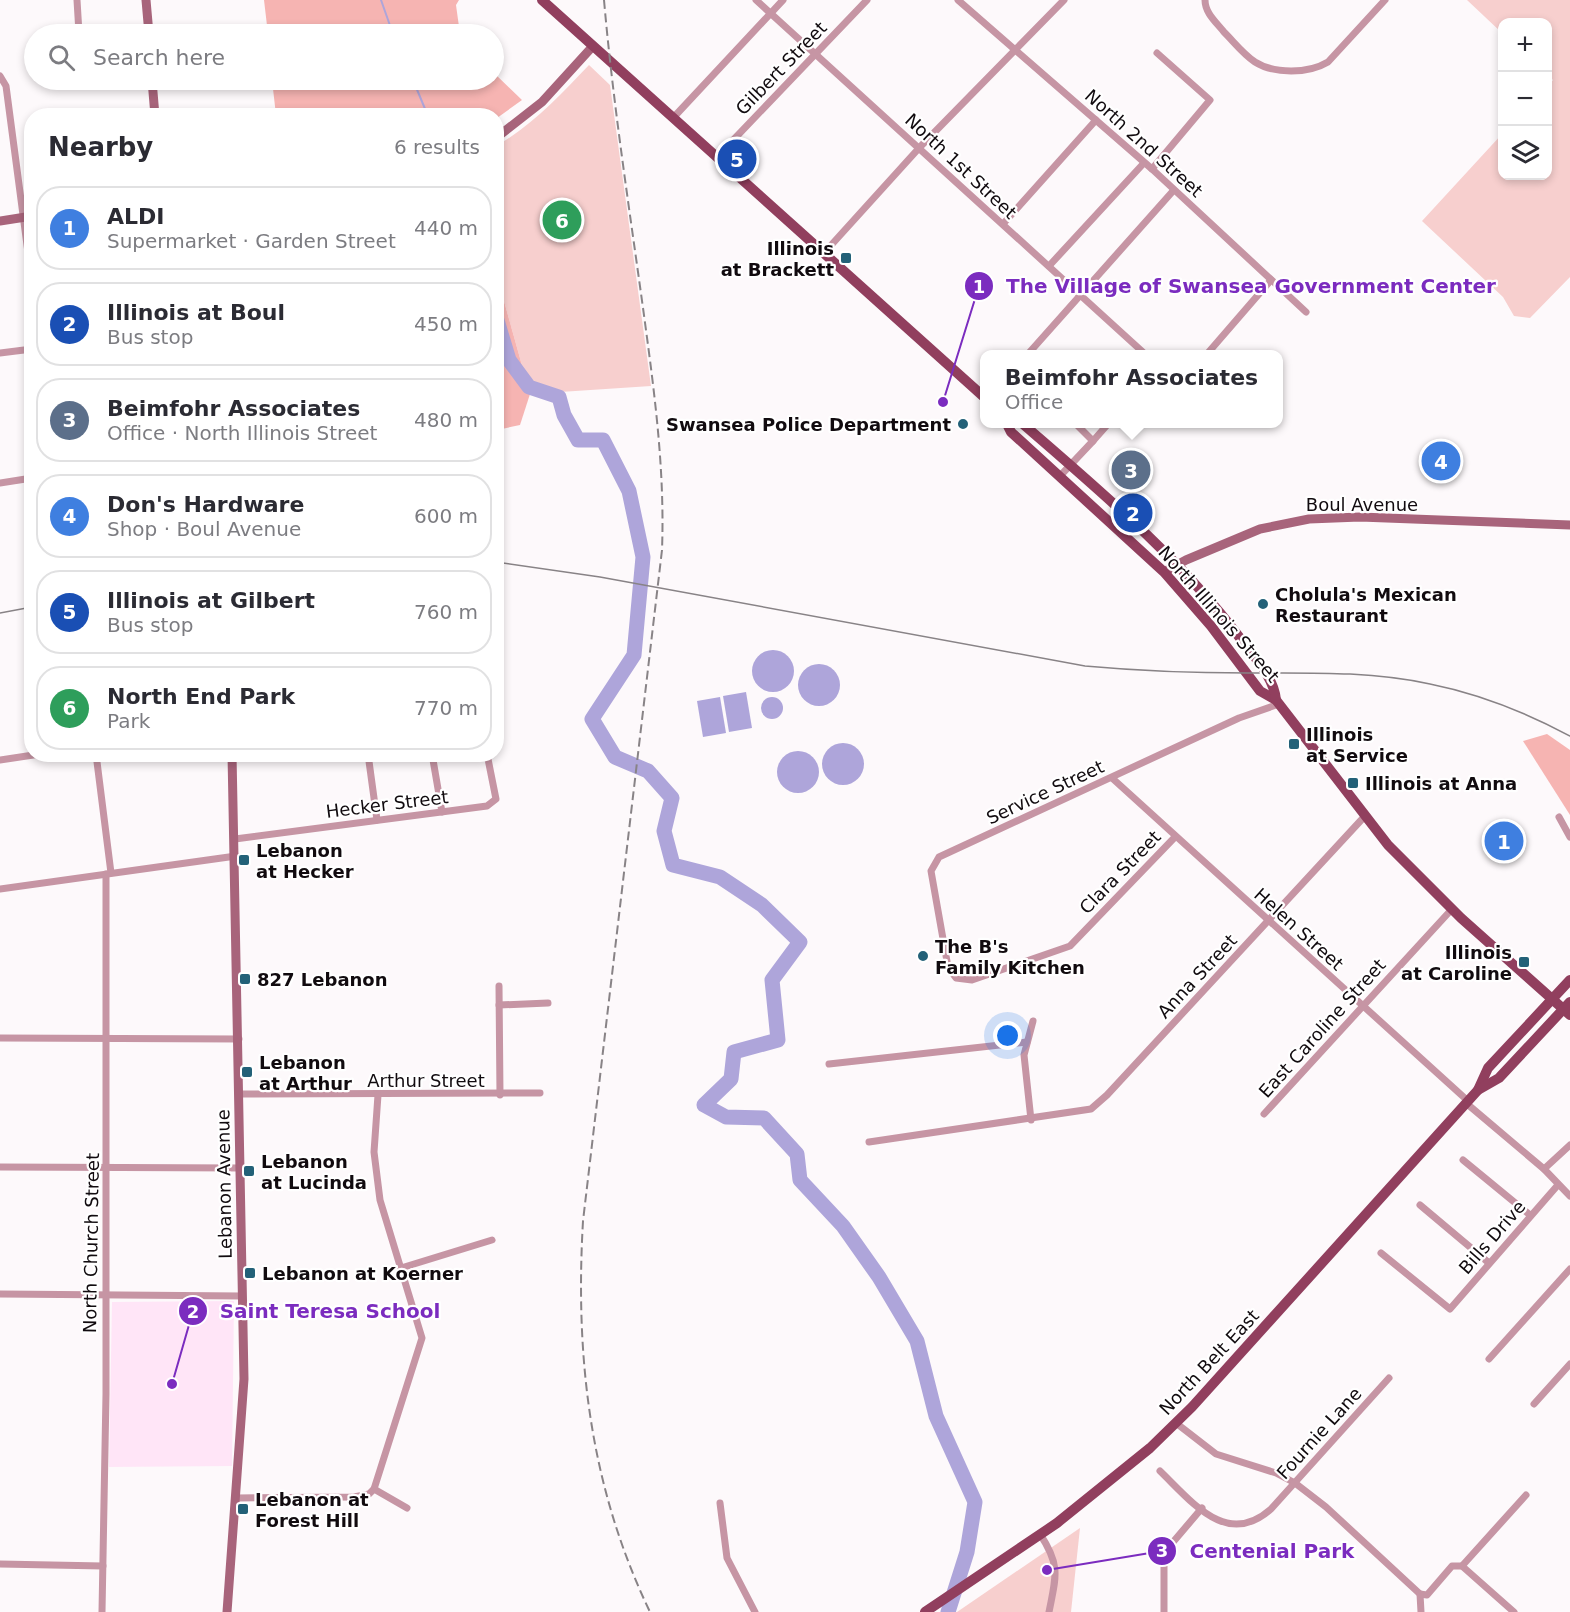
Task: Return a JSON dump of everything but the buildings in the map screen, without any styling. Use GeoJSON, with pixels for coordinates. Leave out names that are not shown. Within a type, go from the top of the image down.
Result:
{"type":"FeatureCollection","features":[{"type":"Feature","properties":{"kind":"main road"},"geometry":{"type":"LineString","coordinates":[[146,0],[148,24]]}},
{"type":"Feature","properties":{"kind":"main road"},"geometry":{"type":"LineString","coordinates":[[543,0],[980,393]]}},
{"type":"Feature","properties":{"kind":"main road"},"geometry":{"type":"LineString","coordinates":[[504,132],[542,102],[593,46]]}},
{"type":"Feature","properties":{"kind":"main road"},"geometry":{"type":"LineString","coordinates":[[153,90],[154,108]]}},
{"type":"Feature","properties":{"kind":"main road"},"geometry":{"type":"LineString","coordinates":[[0,221],[24,217]]}},
{"type":"Feature","properties":{"kind":"main road","name":"North Illinois Street"},"geometry":{"type":"LineString","coordinates":[[1009,428],[1164,572],[1211,626],[1260,691],[1278,702]]}},
{"type":"Feature","properties":{"kind":"main road","name":"North Illinois Street"},"geometry":{"type":"LineString","coordinates":[[1029,428],[1179,564],[1248,649],[1272,682],[1278,702],[1364,817],[1452,909],[1552,999],[1568,1009]]}},
{"type":"Feature","properties":{"kind":"main road","name":"Boul Avenue"},"geometry":{"type":"LineString","coordinates":[[1164,572],[1260,529],[1309,519],[1348,517],[1570,525]]}},
{"type":"Feature","properties":{"kind":"main road","name":"Lebanon Avenue"},"geometry":{"type":"LineString","coordinates":[[227,1612],[244,1379],[236,856],[232,762]]}},
{"type":"Feature","properties":{"kind":"main road","name":"North Belt East"},"geometry":{"type":"LineString","coordinates":[[1478,1090],[1488,1068],[1570,980]]}},
{"type":"Feature","properties":{"kind":"main road","name":"North Belt East"},"geometry":{"type":"LineString","coordinates":[[925,1612],[1093,1496],[1176,1423],[1478,1090],[1499,1078],[1568,1009]]}},
{"type":"Feature","properties":{"kind":"street"},"geometry":{"type":"LineString","coordinates":[[77,0],[78,24]]}},
{"type":"Feature","properties":{"kind":"street","name":"North 1st Street"},"geometry":{"type":"LineString","coordinates":[[756,0],[1141,350]]}},
{"type":"Feature","properties":{"kind":"street"},"geometry":{"type":"LineString","coordinates":[[673,118],[783,0]]}},
{"type":"Feature","properties":{"kind":"street","name":"Gilbert Street"},"geometry":{"type":"LineString","coordinates":[[717,158],[867,0]]}},
{"type":"Feature","properties":{"kind":"street","name":"North 2nd Street"},"geometry":{"type":"LineString","coordinates":[[957,0],[1017,50],[1143,164],[1152,169],[1173,191],[1306,312]]}},
{"type":"Feature","properties":{"kind":"street"},"geometry":{"type":"LineString","coordinates":[[824,253],[920,147],[1064,0]]}},
{"type":"Feature","properties":{"kind":"street"},"geometry":{"type":"LineString","coordinates":[[1205,0],[1211,18],[1248,57],[1257,63],[1298,70],[1319,67],[1328,62],[1384,0]]}},
{"type":"Feature","properties":{"kind":"street"},"geometry":{"type":"LineString","coordinates":[[1152,169],[1210,100],[1157,53]]}},
{"type":"Feature","properties":{"kind":"street"},"geometry":{"type":"LineString","coordinates":[[0,76],[6,86],[24,198]]}},
{"type":"Feature","properties":{"kind":"street"},"geometry":{"type":"LineString","coordinates":[[1003,224],[1096,120]]}},
{"type":"Feature","properties":{"kind":"street"},"geometry":{"type":"LineString","coordinates":[[1049,266],[1143,164]]}},
{"type":"Feature","properties":{"kind":"street"},"geometry":{"type":"LineString","coordinates":[[1032,350],[1173,191]]}},
{"type":"Feature","properties":{"kind":"street"},"geometry":{"type":"LineString","coordinates":[[1210,350],[1271,280]]}},
{"type":"Feature","properties":{"kind":"street"},"geometry":{"type":"LineString","coordinates":[[0,353],[24,350]]}},
{"type":"Feature","properties":{"kind":"street"},"geometry":{"type":"LineString","coordinates":[[1081,428],[1093,441]]}},
{"type":"Feature","properties":{"kind":"street"},"geometry":{"type":"LineString","coordinates":[[1060,476],[1104,428]]}},
{"type":"Feature","properties":{"kind":"street"},"geometry":{"type":"LineString","coordinates":[[0,483],[24,479]]}},
{"type":"Feature","properties":{"kind":"street","name":"Service Street"},"geometry":{"type":"LineString","coordinates":[[956,978],[948,967],[931,870],[939,857],[1278,702]]}},
{"type":"Feature","properties":{"kind":"street"},"geometry":{"type":"LineString","coordinates":[[0,760],[24,756]]}},
{"type":"Feature","properties":{"kind":"street","name":"North Church Street"},"geometry":{"type":"LineString","coordinates":[[97,762],[108,874],[104,1296],[106,1394],[102,1612]]}},
{"type":"Feature","properties":{"kind":"street"},"geometry":{"type":"LineString","coordinates":[[369,762],[377,820]]}},
{"type":"Feature","properties":{"kind":"street"},"geometry":{"type":"LineString","coordinates":[[433,762],[442,812]]}},
{"type":"Feature","properties":{"kind":"street","name":"Hecker Street"},"geometry":{"type":"LineString","coordinates":[[235,839],[487,806],[496,799],[489,762]]}},
{"type":"Feature","properties":{"kind":"street","name":"Helen Street"},"geometry":{"type":"LineString","coordinates":[[1112,778],[1174,837],[1544,1169],[1557,1186],[1570,1196]]}},
{"type":"Feature","properties":{"kind":"street","name":"Anna Street"},"geometry":{"type":"LineString","coordinates":[[869,1142],[1031,1120],[1091,1109],[1107,1095],[1364,817]]}},
{"type":"Feature","properties":{"kind":"street"},"geometry":{"type":"LineString","coordinates":[[1559,817],[1570,837]]}},
{"type":"Feature","properties":{"kind":"street","name":"Clara Street"},"geometry":{"type":"LineString","coordinates":[[956,978],[972,980],[1070,946],[1174,837]]}},
{"type":"Feature","properties":{"kind":"street"},"geometry":{"type":"LineString","coordinates":[[0,889],[236,856]]}},
{"type":"Feature","properties":{"kind":"street","name":"East Caroline Street"},"geometry":{"type":"LineString","coordinates":[[1264,1114],[1452,909]]}},
{"type":"Feature","properties":{"kind":"street"},"geometry":{"type":"LineString","coordinates":[[499,986],[500,1095]]}},
{"type":"Feature","properties":{"kind":"street"},"geometry":{"type":"LineString","coordinates":[[499,1005],[548,1002]]}},
{"type":"Feature","properties":{"kind":"street"},"geometry":{"type":"LineString","coordinates":[[1031,1120],[1024,1055],[1032,1022]]}},
{"type":"Feature","properties":{"kind":"street"},"geometry":{"type":"LineString","coordinates":[[0,1038],[239,1039]]}},
{"type":"Feature","properties":{"kind":"street"},"geometry":{"type":"LineString","coordinates":[[829,1065],[1027,1042]]}},
{"type":"Feature","properties":{"kind":"street","name":"Arthur Street"},"geometry":{"type":"LineString","coordinates":[[240,1094],[500,1095],[540,1093]]}},
{"type":"Feature","properties":{"kind":"street"},"geometry":{"type":"LineString","coordinates":[[236,1498],[354,1497],[369,1494],[374,1489],[422,1338],[380,1200],[374,1152],[378,1095]]}},
{"type":"Feature","properties":{"kind":"street"},"geometry":{"type":"LineString","coordinates":[[1544,1169],[1570,1145]]}},
{"type":"Feature","properties":{"kind":"street"},"geometry":{"type":"LineString","coordinates":[[1463,1160],[1530,1215]]}},
{"type":"Feature","properties":{"kind":"street"},"geometry":{"type":"LineString","coordinates":[[0,1167],[241,1168]]}},
{"type":"Feature","properties":{"kind":"street","name":"Bills Drive"},"geometry":{"type":"LineString","coordinates":[[1381,1253],[1450,1309],[1557,1186]]}},
{"type":"Feature","properties":{"kind":"street"},"geometry":{"type":"LineString","coordinates":[[1420,1205],[1489,1263]]}},
{"type":"Feature","properties":{"kind":"street"},"geometry":{"type":"LineString","coordinates":[[401,1268],[492,1240]]}},
{"type":"Feature","properties":{"kind":"street"},"geometry":{"type":"LineString","coordinates":[[1490,1359],[1570,1269]]}},
{"type":"Feature","properties":{"kind":"street"},"geometry":{"type":"LineString","coordinates":[[0,1294],[242,1296]]}},
{"type":"Feature","properties":{"kind":"street"},"geometry":{"type":"LineString","coordinates":[[1534,1404],[1570,1364]]}},
{"type":"Feature","properties":{"kind":"street","name":"Fournie Lane"},"geometry":{"type":"LineString","coordinates":[[1161,1471],[1202,1508],[1224,1524],[1242,1526],[1261,1518],[1271,1509],[1389,1378]]}},
{"type":"Feature","properties":{"kind":"street"},"geometry":{"type":"LineString","coordinates":[[1176,1423],[1216,1454],[1276,1473],[1295,1483],[1420,1594],[1427,1595],[1452,1566],[1462,1566],[1514,1612]]}},
{"type":"Feature","properties":{"kind":"street"},"geometry":{"type":"LineString","coordinates":[[374,1489],[407,1508]]}},
{"type":"Feature","properties":{"kind":"street"},"geometry":{"type":"LineString","coordinates":[[1462,1566],[1526,1495]]}},
{"type":"Feature","properties":{"kind":"street"},"geometry":{"type":"LineString","coordinates":[[720,1503],[727,1558],[755,1612]]}},
{"type":"Feature","properties":{"kind":"street"},"geometry":{"type":"LineString","coordinates":[[1164,1612],[1164,1566],[1168,1548],[1202,1508]]}},
{"type":"Feature","properties":{"kind":"street"},"geometry":{"type":"LineString","coordinates":[[1040,1534],[1053,1554],[1055,1566],[1049,1612]]}},
{"type":"Feature","properties":{"kind":"street"},"geometry":{"type":"LineString","coordinates":[[0,1564],[103,1566]]}},
{"type":"Feature","properties":{"kind":"street"},"geometry":{"type":"LineString","coordinates":[[1420,1594],[1421,1612]]}},
{"type":"Feature","properties":{"kind":"shaded area"},"geometry":{"type":"Polygon","coordinates":[[[264,0],[459,0],[456,5],[459,24],[267,24],[264,0]]]}},
{"type":"Feature","properties":{"kind":"shaded area"},"geometry":{"type":"Polygon","coordinates":[[[1467,0],[1570,0],[1570,277],[1530,318],[1514,316],[1503,297],[1422,221],[1498,138],[1498,180],[1552,180],[1552,18],[1498,18],[1498,29],[1467,0]]]}},
{"type":"Feature","properties":{"kind":"shaded area"},"geometry":{"type":"Polygon","coordinates":[[[589,65],[610,85],[651,386],[530,394],[504,301],[504,141],[522,129],[589,65]]]}},
{"type":"Feature","properties":{"kind":"shaded area"},"geometry":{"type":"Polygon","coordinates":[[[504,83],[522,100],[504,113],[504,108],[275,108],[273,90],[504,90],[504,83]]]}},
{"type":"Feature","properties":{"kind":"shaded area"},"geometry":{"type":"Polygon","coordinates":[[[504,301],[530,394],[520,425],[504,428],[504,301]]]}},
{"type":"Feature","properties":{"kind":"shaded area"},"geometry":{"type":"Polygon","coordinates":[[[773,650],[781,651],[788,656],[793,663],[793,679],[788,686],[781,691],[773,692],[765,691],[758,686],[753,679],[752,671],[753,663],[758,656],[765,651],[773,650]]]}},
{"type":"Feature","properties":{"kind":"shaded area"},"geometry":{"type":"Polygon","coordinates":[[[819,664],[827,665],[834,670],[839,677],[839,693],[834,700],[827,705],[819,706],[811,705],[804,700],[799,693],[798,685],[799,677],[804,670],[811,665],[819,664]]]}},
{"type":"Feature","properties":{"kind":"shaded area"},"geometry":{"type":"Polygon","coordinates":[[[746,692],[752,728],[729,732],[723,696],[746,692]]]}},
{"type":"Feature","properties":{"kind":"shaded area"},"geometry":{"type":"Polygon","coordinates":[[[720,697],[726,733],[703,737],[697,701],[720,697]]]}},
{"type":"Feature","properties":{"kind":"shaded area"},"geometry":{"type":"Polygon","coordinates":[[[772,697],[780,700],[783,708],[780,716],[772,719],[764,716],[761,708],[764,700],[772,697]]]}},
{"type":"Feature","properties":{"kind":"shaded area"},"geometry":{"type":"Polygon","coordinates":[[[1547,734],[1570,750],[1570,815],[1523,741],[1547,734]]]}},
{"type":"Feature","properties":{"kind":"shaded area"},"geometry":{"type":"Polygon","coordinates":[[[843,743],[851,744],[858,749],[863,756],[863,772],[858,779],[851,784],[843,785],[835,784],[828,779],[823,772],[822,764],[823,756],[828,749],[835,744],[843,743]]]}},
{"type":"Feature","properties":{"kind":"shaded area"},"geometry":{"type":"Polygon","coordinates":[[[798,751],[806,752],[813,757],[818,764],[818,780],[813,787],[806,792],[798,793],[790,792],[783,787],[778,780],[777,772],[778,764],[783,757],[790,752],[798,751]]]}},
{"type":"Feature","properties":{"kind":"shaded area"},"geometry":{"type":"Polygon","coordinates":[[[234,1301],[232,1466],[109,1467],[112,1302],[234,1301]]]}},
{"type":"Feature","properties":{"kind":"shaded area"},"geometry":{"type":"Polygon","coordinates":[[[1080,1528],[1071,1612],[957,1612],[1080,1528]]]}},
{"type":"Feature","properties":{"kind":"waterway"},"geometry":{"type":"LineString","coordinates":[[381,0],[389,24]]}},
{"type":"Feature","properties":{"kind":"waterway"},"geometry":{"type":"LineString","coordinates":[[417,90],[425,108]]}},
{"type":"Feature","properties":{"kind":"waterway"},"geometry":{"type":"LineString","coordinates":[[504,343],[509,360],[529,387],[559,397],[564,415],[578,440],[603,440],[629,491],[643,557],[634,655],[592,719],[615,757],[648,771],[672,798],[664,831],[673,865],[720,877],[762,905],[800,942],[772,980],[778,1040],[734,1052],[731,1079],[704,1105],[726,1117],[764,1118],[797,1154],[800,1180],[843,1226],[879,1277],[917,1341],[936,1416],[975,1502],[967,1552],[948,1612]]}},
{"type":"Feature","properties":{"kind":"tram line"},"geometry":{"type":"LineString","coordinates":[[504,563],[600,577],[1085,666],[1187,672],[1339,674],[1407,680],[1449,688],[1484,699],[1536,719],[1570,736]]}},
{"type":"Feature","properties":{"kind":"tram line"},"geometry":{"type":"LineString","coordinates":[[0,613],[24,608]]}},
{"type":"Feature","properties":{"kind":"railway"},"geometry":{"type":"LineString","coordinates":[[604,0],[617,116],[655,399],[662,489],[662,550],[583,1221],[582,1322],[585,1372],[600,1469],[613,1517],[650,1612]]}},
{"type":"Feature","properties":{"kind":"place","name":"Illinois at Gilbert"},"geometry":{"type":"Point","coordinates":[737,159]}},
{"type":"Feature","properties":{"kind":"place","name":"North End Park"},"geometry":{"type":"Point","coordinates":[562,220]}},
{"type":"Feature","properties":{"kind":"place","name":"Illinois at Brackett"},"geometry":{"type":"Point","coordinates":[846,258]}},
{"type":"Feature","properties":{"kind":"place","name":"The Village of Swansea Government Center"},"geometry":{"type":"Point","coordinates":[943,402]}},
{"type":"Feature","properties":{"kind":"place","name":"Swansea Police Department"},"geometry":{"type":"Point","coordinates":[963,424]}},
{"type":"Feature","properties":{"kind":"place","name":"Don's Hardware"},"geometry":{"type":"Point","coordinates":[1441,461]}},
{"type":"Feature","properties":{"kind":"place","name":"Beimfohr Associates"},"geometry":{"type":"Point","coordinates":[1131,470]}},
{"type":"Feature","properties":{"kind":"place","name":"Illinois at Boul"},"geometry":{"type":"Point","coordinates":[1133,513]}},
{"type":"Feature","properties":{"kind":"place","name":"Cholula's Mexican Restaurant"},"geometry":{"type":"Point","coordinates":[1263,604]}},
{"type":"Feature","properties":{"kind":"place","name":"Illinois at Service"},"geometry":{"type":"Point","coordinates":[1294,744]}},
{"type":"Feature","properties":{"kind":"place","name":"Illinois at Anna"},"geometry":{"type":"Point","coordinates":[1353,783]}},
{"type":"Feature","properties":{"kind":"place","name":"ALDI"},"geometry":{"type":"Point","coordinates":[1504,841]}},
{"type":"Feature","properties":{"kind":"place","name":"Lebanon at Hecker"},"geometry":{"type":"Point","coordinates":[244,860]}},
{"type":"Feature","properties":{"kind":"place","name":"The B's Family Kitchen"},"geometry":{"type":"Point","coordinates":[923,956]}},
{"type":"Feature","properties":{"kind":"place","name":"Illinois at Caroline"},"geometry":{"type":"Point","coordinates":[1524,962]}},
{"type":"Feature","properties":{"kind":"place","name":"827 Lebanon"},"geometry":{"type":"Point","coordinates":[245,979]}},
{"type":"Feature","properties":{"kind":"place","name":"Lebanon at Arthur"},"geometry":{"type":"Point","coordinates":[247,1072]}},
{"type":"Feature","properties":{"kind":"place","name":"Lebanon at Lucinda"},"geometry":{"type":"Point","coordinates":[249,1171]}},
{"type":"Feature","properties":{"kind":"place","name":"Lebanon at Koerner"},"geometry":{"type":"Point","coordinates":[250,1273]}},
{"type":"Feature","properties":{"kind":"place","name":"Saint Teresa School"},"geometry":{"type":"Point","coordinates":[172,1384]}},
{"type":"Feature","properties":{"kind":"place","name":"Lebanon at Forest Hill"},"geometry":{"type":"Point","coordinates":[243,1509]}},
{"type":"Feature","properties":{"kind":"place","name":"Centenial Park"},"geometry":{"type":"Point","coordinates":[1047,1570]}}]}
